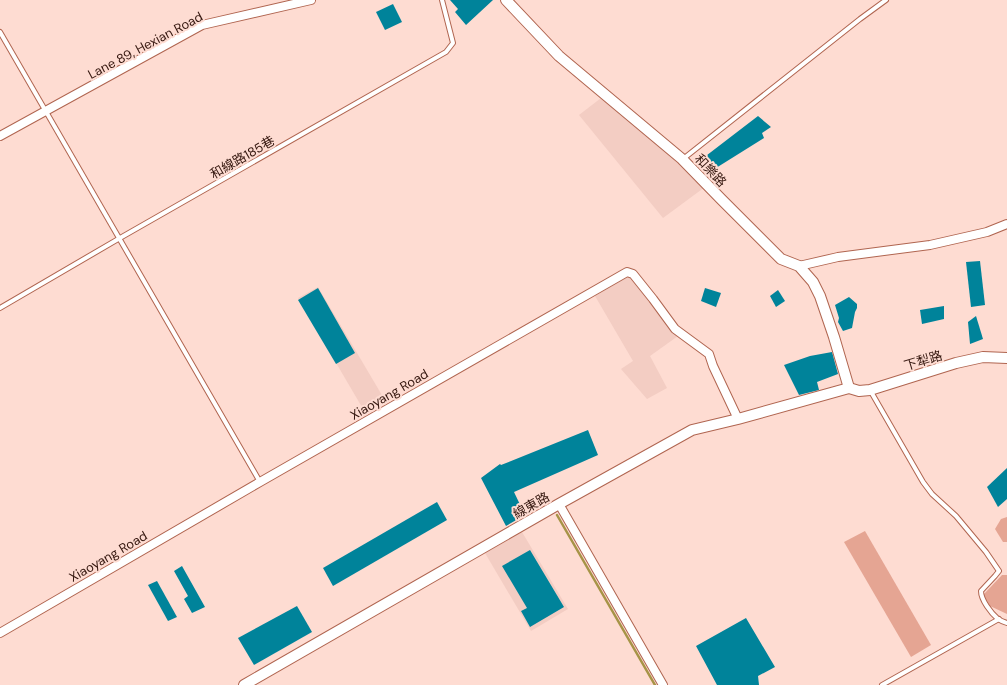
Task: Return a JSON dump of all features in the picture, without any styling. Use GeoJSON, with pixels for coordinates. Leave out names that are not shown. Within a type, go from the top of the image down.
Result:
{"type":"FeatureCollection","features":[{"type":"Feature","properties":{"kind":"street","name":"Lane 89, Hexian Road"},"geometry":{"type":"LineString","coordinates":[[0,136],[202,25],[311,0]]}},
{"type":"Feature","properties":{"kind":"street","name":"和樂路"},"geometry":{"type":"LineString","coordinates":[[506,0],[559,56],[682,159],[781,259],[799,266],[813,282],[820,296],[849,388]]}},
{"type":"Feature","properties":{"kind":"street"},"geometry":{"type":"LineString","coordinates":[[799,266],[838,257],[930,245],[987,232],[1007,224]]}},
{"type":"Feature","properties":{"kind":"street","name":"Xiaoyang Road"},"geometry":{"type":"LineString","coordinates":[[0,633],[627,272],[633,274],[675,329],[709,354],[713,366],[738,419]]}},
{"type":"Feature","properties":{"kind":"street","name":"下犁路"},"geometry":{"type":"LineString","coordinates":[[849,388],[859,391],[870,390],[956,363],[983,357],[1007,358]]}},
{"type":"Feature","properties":{"kind":"street","name":"線東路"},"geometry":{"type":"LineString","coordinates":[[244,685],[559,504],[692,430],[738,419],[849,388]]}},
{"type":"Feature","properties":{"kind":"street"},"geometry":{"type":"LineString","coordinates":[[559,504],[664,685]]}},
{"type":"Feature","properties":{"kind":"lane","name":"和線路185巷"},"geometry":{"type":"LineString","coordinates":[[0,308],[446,52],[453,43],[442,0]]}},
{"type":"Feature","properties":{"kind":"lane"},"geometry":{"type":"LineString","coordinates":[[682,159],[886,0]]}},
{"type":"Feature","properties":{"kind":"lane"},"geometry":{"type":"LineString","coordinates":[[0,32],[260,482]]}},
{"type":"Feature","properties":{"kind":"lane"},"geometry":{"type":"LineString","coordinates":[[870,390],[923,482],[932,494],[956,516],[996,566],[998,571],[981,591],[981,596],[984,603],[999,619],[1007,623]]}},
{"type":"Feature","properties":{"kind":"lane"},"geometry":{"type":"LineString","coordinates":[[882,685],[999,619]]}},
{"type":"Feature","properties":{"kind":"shaded area"},"geometry":{"type":"Polygon","coordinates":[[[605,95],[709,184],[663,218],[579,115],[605,95]]]}},
{"type":"Feature","properties":{"kind":"shaded area"},"geometry":{"type":"Polygon","coordinates":[[[633,274],[678,336],[650,356],[667,388],[647,399],[621,369],[633,361],[595,296],[633,274]]]}},
{"type":"Feature","properties":{"kind":"shaded area"},"geometry":{"type":"Polygon","coordinates":[[[318,287],[386,402],[366,414],[298,298],[318,287]]]}},
{"type":"Feature","properties":{"kind":"shaded area"},"geometry":{"type":"Polygon","coordinates":[[[1007,517],[1007,542],[1003,542],[995,529],[1001,519],[1007,517]]]}},
{"type":"Feature","properties":{"kind":"shaded area"},"geometry":{"type":"Polygon","coordinates":[[[865,531],[931,645],[911,657],[844,542],[865,531]]]}},
{"type":"Feature","properties":{"kind":"shaded area"},"geometry":{"type":"Polygon","coordinates":[[[522,532],[568,609],[531,631],[485,553],[522,532]]]}},
{"type":"Feature","properties":{"kind":"shaded area"},"geometry":{"type":"Polygon","coordinates":[[[1002,575],[1007,575],[1007,614],[990,606],[983,595],[1002,575]]]}},
{"type":"Feature","properties":{"kind":"building"},"geometry":{"type":"Polygon","coordinates":[[[450,0],[493,0],[466,25],[455,12],[458,9],[450,0]]]}},
{"type":"Feature","properties":{"kind":"building"},"geometry":{"type":"Polygon","coordinates":[[[393,4],[402,22],[385,30],[376,12],[393,4]]]}},
{"type":"Feature","properties":{"kind":"building"},"geometry":{"type":"Polygon","coordinates":[[[758,116],[771,127],[762,133],[764,138],[708,173],[698,162],[758,116]]]}},
{"type":"Feature","properties":{"kind":"building"},"geometry":{"type":"Polygon","coordinates":[[[980,261],[985,305],[971,307],[966,262],[980,261]]]}},
{"type":"Feature","properties":{"kind":"building"},"geometry":{"type":"Polygon","coordinates":[[[318,288],[355,353],[336,364],[298,300],[318,288]]]}},
{"type":"Feature","properties":{"kind":"building"},"geometry":{"type":"Polygon","coordinates":[[[705,288],[721,293],[716,307],[701,301],[705,288]]]}},
{"type":"Feature","properties":{"kind":"building"},"geometry":{"type":"Polygon","coordinates":[[[778,290],[785,301],[776,307],[770,296],[778,290]]]}},
{"type":"Feature","properties":{"kind":"building"},"geometry":{"type":"Polygon","coordinates":[[[849,297],[857,304],[857,308],[852,328],[843,331],[838,322],[839,318],[835,305],[849,297]]]}},
{"type":"Feature","properties":{"kind":"building"},"geometry":{"type":"Polygon","coordinates":[[[944,306],[944,319],[922,324],[920,310],[944,306]]]}},
{"type":"Feature","properties":{"kind":"building"},"geometry":{"type":"Polygon","coordinates":[[[976,316],[983,339],[970,344],[968,322],[976,316]]]}},
{"type":"Feature","properties":{"kind":"building"},"geometry":{"type":"Polygon","coordinates":[[[832,352],[838,374],[817,382],[819,390],[799,395],[784,365],[810,356],[832,352]]]}},
{"type":"Feature","properties":{"kind":"building"},"geometry":{"type":"Polygon","coordinates":[[[588,430],[598,455],[514,492],[525,515],[506,526],[481,478],[500,464],[501,465],[588,430]]]}},
{"type":"Feature","properties":{"kind":"building"},"geometry":{"type":"Polygon","coordinates":[[[1007,468],[1007,499],[998,507],[987,487],[1007,468]]]}},
{"type":"Feature","properties":{"kind":"building"},"geometry":{"type":"Polygon","coordinates":[[[437,502],[447,520],[333,586],[323,568],[437,502]]]}},
{"type":"Feature","properties":{"kind":"building"},"geometry":{"type":"Polygon","coordinates":[[[530,550],[564,607],[530,627],[521,611],[527,608],[502,566],[530,550]]]}},
{"type":"Feature","properties":{"kind":"building"},"geometry":{"type":"Polygon","coordinates":[[[182,566],[205,607],[192,613],[184,599],[188,596],[174,571],[182,566]]]}},
{"type":"Feature","properties":{"kind":"building"},"geometry":{"type":"Polygon","coordinates":[[[157,581],[177,617],[168,621],[148,585],[157,581]]]}},
{"type":"Feature","properties":{"kind":"building"},"geometry":{"type":"Polygon","coordinates":[[[297,606],[312,632],[254,665],[238,638],[297,606]]]}},
{"type":"Feature","properties":{"kind":"building"},"geometry":{"type":"Polygon","coordinates":[[[746,618],[775,667],[758,676],[759,685],[717,685],[696,646],[746,618]]]}},
{"type":"Feature","properties":{"kind":"waterway"},"geometry":{"type":"LineString","coordinates":[[557,515],[655,685]]}}]}
